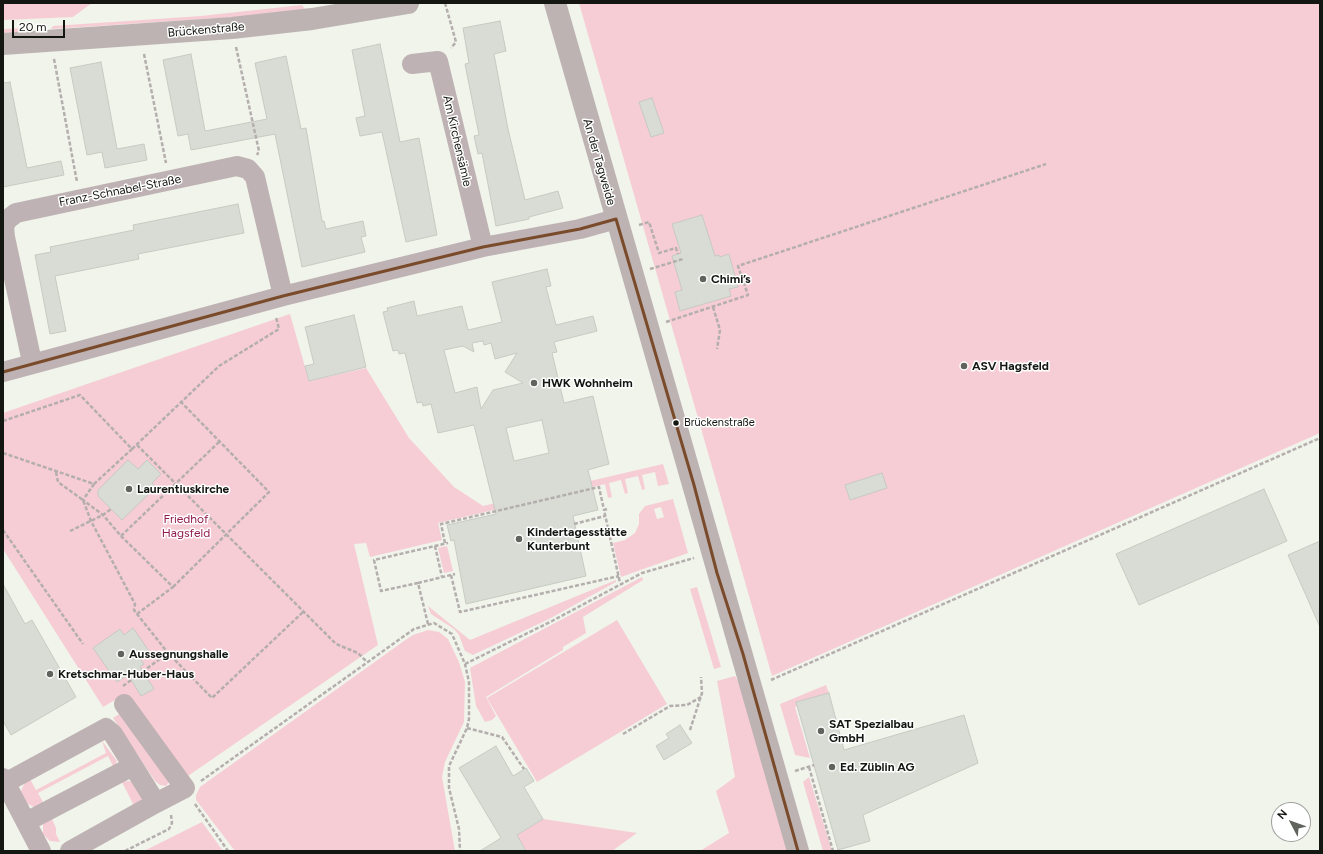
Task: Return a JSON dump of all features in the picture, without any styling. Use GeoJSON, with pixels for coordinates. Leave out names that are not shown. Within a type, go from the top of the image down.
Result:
{"type":"FeatureCollection","features":[{"type":"Feature","properties":{"kind":"main road","name":"Brückenstraße"},"geometry":{"type":"LineString","coordinates":[[3,44],[140,36],[232,28],[326,17],[408,3]]}},
{"type":"Feature","properties":{"kind":"main road","name":"An der Tagweide"},"geometry":{"type":"LineString","coordinates":[[555,3],[694,485],[717,573],[743,654],[798,851]]}},
{"type":"Feature","properties":{"kind":"street"},"geometry":{"type":"LineString","coordinates":[[412,64],[438,61]]}},
{"type":"Feature","properties":{"kind":"street","name":"Am Kirchensämle"},"geometry":{"type":"LineString","coordinates":[[438,61],[482,248]]}},
{"type":"Feature","properties":{"kind":"street","name":"Franz-Schnabel-Straße"},"geometry":{"type":"LineString","coordinates":[[32,362],[4,227],[6,220],[16,213],[80,198],[170,181],[237,166],[248,169]]}},
{"type":"Feature","properties":{"kind":"street"},"geometry":{"type":"LineString","coordinates":[[248,169],[256,177],[283,296]]}},
{"type":"Feature","properties":{"kind":"street"},"geometry":{"type":"LineString","coordinates":[[3,372],[32,362],[283,296],[482,248],[580,229],[618,225]]}},
{"type":"Feature","properties":{"kind":"street"},"geometry":{"type":"LineString","coordinates":[[122,696],[169,796]]}},
{"type":"Feature","properties":{"kind":"street"},"geometry":{"type":"LineString","coordinates":[[41,851],[4,781],[106,728],[113,734],[133,766],[169,796]]}},
{"type":"Feature","properties":{"kind":"street"},"geometry":{"type":"LineString","coordinates":[[26,822],[133,766]]}},
{"type":"Feature","properties":{"kind":"street"},"geometry":{"type":"LineString","coordinates":[[70,851],[169,796]]}},
{"type":"Feature","properties":{"kind":"path"},"geometry":{"type":"LineString","coordinates":[[438,61],[456,42],[445,3]]}},
{"type":"Feature","properties":{"kind":"path"},"geometry":{"type":"LineString","coordinates":[[232,28],[259,151],[248,169]]}},
{"type":"Feature","properties":{"kind":"path"},"geometry":{"type":"LineString","coordinates":[[140,36],[170,181]]}},
{"type":"Feature","properties":{"kind":"path"},"geometry":{"type":"LineString","coordinates":[[51,42],[80,198]]}},
{"type":"Feature","properties":{"kind":"path"},"geometry":{"type":"LineString","coordinates":[[684,316],[748,295],[738,266],[1046,164]]}},
{"type":"Feature","properties":{"kind":"path"},"geometry":{"type":"LineString","coordinates":[[618,225],[650,222],[659,253],[676,248],[678,254]]}},
{"type":"Feature","properties":{"kind":"path"},"geometry":{"type":"LineString","coordinates":[[665,264],[683,259]]}},
{"type":"Feature","properties":{"kind":"path"},"geometry":{"type":"LineString","coordinates":[[713,307],[720,330],[717,349]]}},
{"type":"Feature","properties":{"kind":"path"},"geometry":{"type":"LineString","coordinates":[[83,500],[94,484],[220,366],[279,329],[276,319]]}},
{"type":"Feature","properties":{"kind":"path"},"geometry":{"type":"LineString","coordinates":[[3,421],[80,395],[132,450]]}},
{"type":"Feature","properties":{"kind":"path"},"geometry":{"type":"LineString","coordinates":[[137,614],[173,587],[269,492],[181,402]]}},
{"type":"Feature","properties":{"kind":"path"},"geometry":{"type":"LineString","coordinates":[[771,680],[1320,438]]}},
{"type":"Feature","properties":{"kind":"path"},"geometry":{"type":"LineString","coordinates":[[121,536],[220,442]]}},
{"type":"Feature","properties":{"kind":"path"},"geometry":{"type":"LineString","coordinates":[[137,445],[225,535],[336,644],[358,653],[367,662]]}},
{"type":"Feature","properties":{"kind":"path"},"geometry":{"type":"LineString","coordinates":[[3,454],[94,484]]}},
{"type":"Feature","properties":{"kind":"path"},"geometry":{"type":"LineString","coordinates":[[56,472],[58,482],[104,515],[121,536],[173,587]]}},
{"type":"Feature","properties":{"kind":"path"},"geometry":{"type":"LineString","coordinates":[[455,574],[381,592],[374,560],[447,543],[440,524],[599,488],[605,509],[605,516],[620,583]]}},
{"type":"Feature","properties":{"kind":"path"},"geometry":{"type":"LineString","coordinates":[[83,500],[90,521],[135,604],[134,610],[168,653],[212,698],[303,612]]}},
{"type":"Feature","properties":{"kind":"path"},"geometry":{"type":"LineString","coordinates":[[70,531],[104,515],[111,509]]}},
{"type":"Feature","properties":{"kind":"path"},"geometry":{"type":"LineString","coordinates":[[574,524],[605,516]]}},
{"type":"Feature","properties":{"kind":"path"},"geometry":{"type":"LineString","coordinates":[[3,530],[83,644]]}},
{"type":"Feature","properties":{"kind":"path"},"geometry":{"type":"LineString","coordinates":[[435,546],[442,577]]}},
{"type":"Feature","properties":{"kind":"path"},"geometry":{"type":"LineString","coordinates":[[465,664],[552,621],[620,583],[642,573],[689,559]]}},
{"type":"Feature","properties":{"kind":"path"},"geometry":{"type":"LineString","coordinates":[[451,575],[460,612],[619,576]]}},
{"type":"Feature","properties":{"kind":"path"},"geometry":{"type":"LineString","coordinates":[[418,583],[428,624]]}},
{"type":"Feature","properties":{"kind":"path"},"geometry":{"type":"LineString","coordinates":[[169,796],[196,784],[414,628],[434,623],[442,626],[452,634],[465,664],[469,682],[469,719],[467,728],[449,766],[449,788],[459,829],[460,851]]}},
{"type":"Feature","properties":{"kind":"path"},"geometry":{"type":"LineString","coordinates":[[122,696],[168,653]]}},
{"type":"Feature","properties":{"kind":"path"},"geometry":{"type":"LineString","coordinates":[[690,730],[702,693],[701,677]]}},
{"type":"Feature","properties":{"kind":"path"},"geometry":{"type":"LineString","coordinates":[[623,734],[670,706],[687,704],[700,697]]}},
{"type":"Feature","properties":{"kind":"path"},"geometry":{"type":"LineString","coordinates":[[467,728],[502,737],[524,769]]}},
{"type":"Feature","properties":{"kind":"path"},"geometry":{"type":"LineString","coordinates":[[801,769],[814,766]]}},
{"type":"Feature","properties":{"kind":"path"},"geometry":{"type":"LineString","coordinates":[[809,767],[833,851]]}},
{"type":"Feature","properties":{"kind":"path"},"geometry":{"type":"LineString","coordinates":[[125,851],[169,828],[172,823],[169,796]]}},
{"type":"Feature","properties":{"kind":"path"},"geometry":{"type":"LineString","coordinates":[[169,796],[228,851]]}},
{"type":"Feature","properties":{"kind":"green space"},"geometry":{"type":"Polygon","coordinates":[[[3,3],[92,3],[73,17],[3,20],[3,3]]]}},
{"type":"Feature","properties":{"kind":"green space","name":"ASV Hagsfeld"},"geometry":{"type":"Polygon","coordinates":[[[579,3],[1320,3],[1320,433],[772,676],[579,3]]]}},
{"type":"Feature","properties":{"kind":"green space"},"geometry":{"type":"Polygon","coordinates":[[[302,5],[305,9],[304,10],[266,15],[51,29],[53,26],[201,16],[302,5]]]}},
{"type":"Feature","properties":{"kind":"green space"},"geometry":{"type":"Polygon","coordinates":[[[29,28],[26,32],[3,33],[3,29],[29,28]]]}},
{"type":"Feature","properties":{"kind":"green space","name":"Friedhof Hagsfeld"},"geometry":{"type":"Polygon","coordinates":[[[290,314],[309,381],[366,368],[409,438],[454,487],[483,506],[663,464],[669,484],[658,486],[655,472],[642,475],[645,489],[642,490],[638,476],[625,479],[628,493],[625,494],[621,480],[609,483],[612,497],[608,498],[605,484],[438,523],[442,540],[370,557],[366,543],[354,544],[378,645],[185,778],[122,696],[103,707],[3,549],[3,413],[290,314]]]}},
{"type":"Feature","properties":{"kind":"green space"},"geometry":{"type":"Polygon","coordinates":[[[673,499],[688,553],[621,577],[613,543],[625,540],[635,533],[639,524],[639,514],[645,506],[673,499]],[[661,507],[654,509],[657,519],[664,517],[661,507]]]}},
{"type":"Feature","properties":{"kind":"green space"},"geometry":{"type":"Polygon","coordinates":[[[447,546],[453,571],[444,573],[438,548],[447,546]]]}},
{"type":"Feature","properties":{"kind":"green space"},"geometry":{"type":"Polygon","coordinates":[[[642,577],[643,580],[583,617],[586,633],[563,647],[563,650],[486,697],[496,716],[492,720],[485,722],[476,706],[470,668],[642,577]]]}},
{"type":"Feature","properties":{"kind":"green space"},"geometry":{"type":"Polygon","coordinates":[[[616,580],[616,582],[549,619],[473,655],[465,651],[459,635],[454,629],[431,614],[428,606],[470,640],[616,580]]]}},
{"type":"Feature","properties":{"kind":"green space"},"geometry":{"type":"Polygon","coordinates":[[[697,587],[721,667],[714,669],[690,589],[697,587]]]}},
{"type":"Feature","properties":{"kind":"green space"},"geometry":{"type":"Polygon","coordinates":[[[617,620],[667,704],[537,782],[487,698],[617,620]]]}},
{"type":"Feature","properties":{"kind":"green space"},"geometry":{"type":"Polygon","coordinates":[[[428,630],[439,632],[448,639],[459,662],[465,682],[464,722],[445,762],[442,777],[455,851],[235,851],[196,800],[196,795],[200,787],[404,641],[413,635],[428,630]]]}},
{"type":"Feature","properties":{"kind":"green space"},"geometry":{"type":"Polygon","coordinates":[[[735,676],[741,686],[788,851],[700,851],[729,833],[716,791],[735,777],[717,681],[735,676]]]}},
{"type":"Feature","properties":{"kind":"green space"},"geometry":{"type":"Polygon","coordinates":[[[826,685],[830,696],[795,707],[810,758],[795,755],[780,704],[826,685]]]}},
{"type":"Feature","properties":{"kind":"green space"},"geometry":{"type":"Polygon","coordinates":[[[124,711],[169,782],[166,786],[160,785],[155,781],[113,718],[124,711]]]}},
{"type":"Feature","properties":{"kind":"green space"},"geometry":{"type":"Polygon","coordinates":[[[102,741],[117,761],[114,768],[108,756],[38,793],[44,804],[34,807],[26,803],[21,791],[25,782],[30,779],[36,790],[106,753],[102,741]]]}},
{"type":"Feature","properties":{"kind":"green space"},"geometry":{"type":"Polygon","coordinates":[[[809,777],[832,851],[823,851],[803,782],[809,777]]]}},
{"type":"Feature","properties":{"kind":"green space"},"geometry":{"type":"Polygon","coordinates":[[[122,782],[134,782],[143,796],[140,804],[135,808],[122,782]]]}},
{"type":"Feature","properties":{"kind":"green space"},"geometry":{"type":"Polygon","coordinates":[[[51,817],[60,842],[50,841],[43,834],[43,824],[51,817]]]}},
{"type":"Feature","properties":{"kind":"green space"},"geometry":{"type":"Polygon","coordinates":[[[543,819],[637,833],[612,851],[526,851],[517,835],[543,819]]]}},
{"type":"Feature","properties":{"kind":"green space"},"geometry":{"type":"Polygon","coordinates":[[[202,822],[223,851],[144,851],[202,822]]]}},
{"type":"Feature","properties":{"kind":"building"},"geometry":{"type":"Polygon","coordinates":[[[500,21],[506,51],[494,54],[508,129],[525,200],[558,191],[563,208],[529,217],[529,219],[496,226],[482,153],[478,154],[474,136],[479,135],[465,64],[469,63],[463,28],[500,21]]]}},
{"type":"Feature","properties":{"kind":"building"},"geometry":{"type":"Polygon","coordinates":[[[380,44],[400,142],[419,138],[437,235],[406,242],[382,132],[360,136],[356,118],[365,116],[352,50],[380,44]]]}},
{"type":"Feature","properties":{"kind":"building"},"geometry":{"type":"Polygon","coordinates":[[[191,54],[205,131],[267,119],[255,63],[286,56],[301,129],[306,128],[322,221],[324,221],[326,229],[363,221],[366,236],[361,237],[365,252],[302,267],[275,134],[191,150],[188,134],[178,136],[163,60],[191,54]]]}},
{"type":"Feature","properties":{"kind":"building"},"geometry":{"type":"Polygon","coordinates":[[[101,62],[117,149],[144,144],[147,160],[105,168],[102,152],[87,155],[70,68],[101,62]]]}},
{"type":"Feature","properties":{"kind":"building"},"geometry":{"type":"Polygon","coordinates":[[[10,82],[27,168],[61,161],[64,175],[3,187],[3,83],[10,82]]]}},
{"type":"Feature","properties":{"kind":"building"},"geometry":{"type":"Polygon","coordinates":[[[652,98],[664,133],[651,137],[639,102],[652,98]]]}},
{"type":"Feature","properties":{"kind":"building"},"geometry":{"type":"Polygon","coordinates":[[[238,204],[244,233],[138,254],[139,259],[55,276],[66,331],[50,334],[35,255],[51,252],[50,247],[134,230],[133,225],[238,204]]]}},
{"type":"Feature","properties":{"kind":"building"},"geometry":{"type":"Polygon","coordinates":[[[702,215],[715,256],[719,255],[720,257],[729,254],[738,287],[729,289],[731,296],[680,311],[675,292],[682,290],[672,256],[681,253],[672,224],[702,215]]]}},
{"type":"Feature","properties":{"kind":"building"},"geometry":{"type":"Polygon","coordinates":[[[547,269],[551,286],[546,287],[556,325],[593,316],[597,331],[554,342],[557,352],[552,353],[564,403],[593,396],[609,464],[588,470],[598,510],[573,516],[586,576],[466,604],[454,540],[451,541],[447,525],[496,514],[474,425],[438,433],[431,404],[423,406],[422,402],[417,403],[405,353],[399,354],[398,350],[393,351],[383,312],[388,311],[387,308],[414,301],[417,316],[462,306],[468,330],[502,322],[492,282],[547,269]],[[483,341],[472,343],[474,352],[463,346],[444,350],[455,393],[477,387],[481,409],[493,390],[523,383],[505,372],[517,353],[495,359],[491,343],[484,345],[483,341]],[[542,420],[506,428],[514,461],[549,453],[542,420]]]}},
{"type":"Feature","properties":{"kind":"building"},"geometry":{"type":"Polygon","coordinates":[[[354,315],[366,367],[309,381],[305,366],[314,364],[305,327],[354,315]]]}},
{"type":"Feature","properties":{"kind":"building","name":"Laurentiuskirche"},"geometry":{"type":"Polygon","coordinates":[[[128,460],[138,469],[147,460],[161,474],[152,483],[156,487],[122,520],[98,496],[98,490],[128,460]]]}},
{"type":"Feature","properties":{"kind":"building"},"geometry":{"type":"Polygon","coordinates":[[[882,473],[887,488],[850,500],[845,485],[882,473]]]}},
{"type":"Feature","properties":{"kind":"building"},"geometry":{"type":"Polygon","coordinates":[[[1264,489],[1287,541],[1139,605],[1116,554],[1264,489]]]}},
{"type":"Feature","properties":{"kind":"building"},"geometry":{"type":"Polygon","coordinates":[[[1320,541],[1320,627],[1288,555],[1320,541]]]}},
{"type":"Feature","properties":{"kind":"building","name":"Kretschmar-Huber-Haus"},"geometry":{"type":"Polygon","coordinates":[[[3,584],[25,624],[32,620],[76,697],[11,735],[3,721],[3,584]]]}},
{"type":"Feature","properties":{"kind":"building","name":"Aussegnungshalle"},"geometry":{"type":"Polygon","coordinates":[[[133,628],[149,651],[139,657],[144,664],[140,667],[154,689],[141,696],[128,675],[117,682],[93,648],[120,629],[124,635],[133,628]]]}},
{"type":"Feature","properties":{"kind":"building"},"geometry":{"type":"Polygon","coordinates":[[[829,693],[844,750],[964,715],[978,763],[863,815],[870,841],[838,850],[796,702],[829,693]]]}},
{"type":"Feature","properties":{"kind":"building"},"geometry":{"type":"Polygon","coordinates":[[[680,725],[692,743],[664,760],[656,746],[669,738],[666,734],[680,725]]]}},
{"type":"Feature","properties":{"kind":"building"},"geometry":{"type":"Polygon","coordinates":[[[496,746],[513,776],[526,768],[534,781],[524,787],[543,819],[517,835],[526,851],[480,851],[501,838],[459,768],[496,746]]]}},
{"type":"Feature","properties":{"kind":"transit line"},"geometry":{"type":"LineString","coordinates":[[616,219],[694,485],[717,573],[743,654],[798,851]]}},
{"type":"Feature","properties":{"kind":"transit line"},"geometry":{"type":"LineString","coordinates":[[3,372],[283,296],[483,247],[580,229],[616,219]]}},
{"type":"Feature","properties":{"kind":"place","name":"Chimi’s"},"geometry":{"type":"Point","coordinates":[703,279]}},
{"type":"Feature","properties":{"kind":"place","name":"ASV Hagsfeld"},"geometry":{"type":"Point","coordinates":[964,366]}},
{"type":"Feature","properties":{"kind":"place","name":"HWK Wohnheim"},"geometry":{"type":"Point","coordinates":[534,383]}},
{"type":"Feature","properties":{"kind":"place","name":"Brückenstraße"},"geometry":{"type":"Point","coordinates":[676,423]}},
{"type":"Feature","properties":{"kind":"place","name":"Laurentiuskirche"},"geometry":{"type":"Point","coordinates":[129,489]}},
{"type":"Feature","properties":{"kind":"place","name":"Kindertagesstätte Kunterbunt"},"geometry":{"type":"Point","coordinates":[519,539]}},
{"type":"Feature","properties":{"kind":"place","name":"Aussegnungshalle"},"geometry":{"type":"Point","coordinates":[121,654]}},
{"type":"Feature","properties":{"kind":"place","name":"Kretschmar-Huber-Haus"},"geometry":{"type":"Point","coordinates":[50,674]}},
{"type":"Feature","properties":{"kind":"place","name":"SAT Spezialbau GmbH"},"geometry":{"type":"Point","coordinates":[821,731]}},
{"type":"Feature","properties":{"kind":"place","name":"Ed. Züblin AG"},"geometry":{"type":"Point","coordinates":[832,767]}}]}
